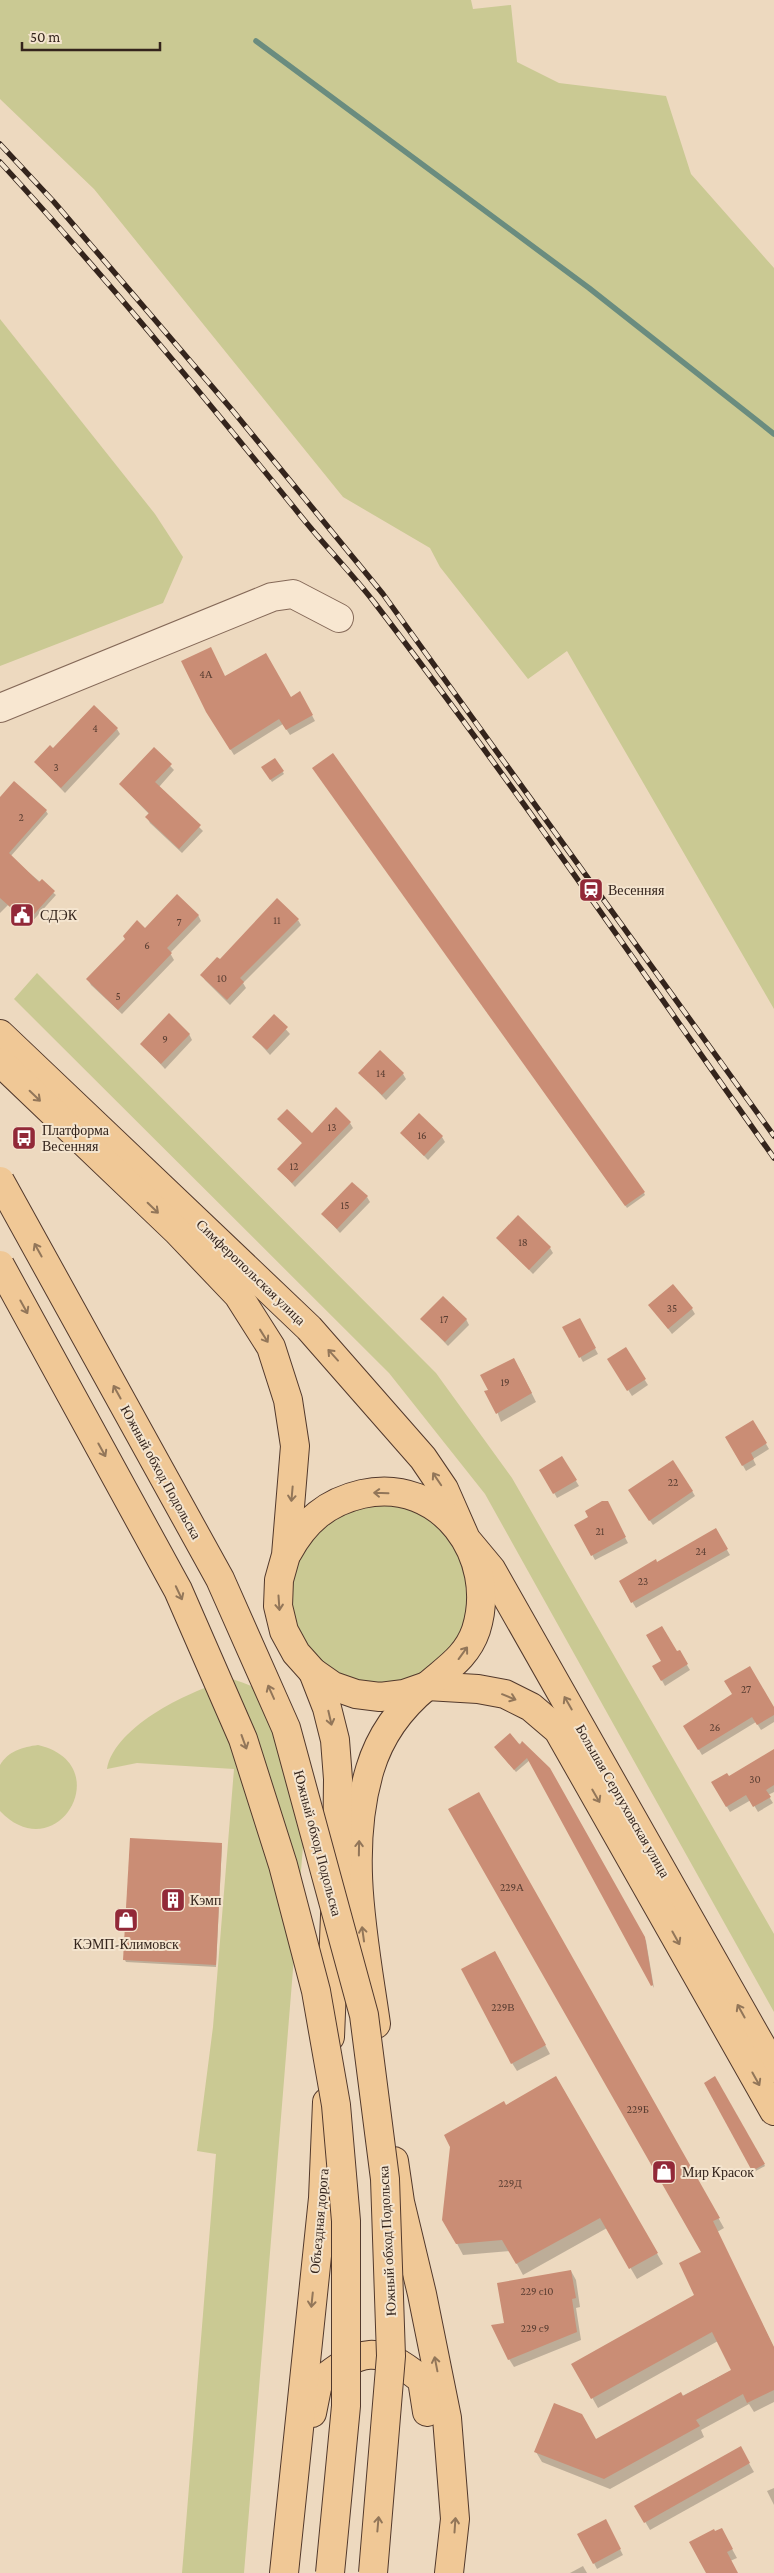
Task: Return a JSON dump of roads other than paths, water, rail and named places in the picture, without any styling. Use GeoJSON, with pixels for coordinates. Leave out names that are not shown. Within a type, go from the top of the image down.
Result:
{"type":"FeatureCollection","features":[{"type":"Feature","properties":{"kind":"main road","name":"Симферопольская улица"},"geometry":{"type":"LineString","coordinates":[[0,1034],[309,1328],[423,1458],[444,1489],[466,1538]]}},
{"type":"Feature","properties":{"kind":"main road","name":"Симферопольская улица"},"geometry":{"type":"LineString","coordinates":[[0,1062],[178,1231],[238,1295],[271,1347],[288,1400],[295,1446],[286,1555]]}},
{"type":"Feature","properties":{"kind":"main road","name":"Южный обход Подольска"},"geometry":{"type":"LineString","coordinates":[[0,1181],[220,1579],[286,1728],[354,1977],[364,2015],[386,2179],[392,2356],[374,2573]]}},
{"type":"Feature","properties":{"kind":"main road"},"geometry":{"type":"LineString","coordinates":[[0,1265],[178,1590],[243,1739],[283,1865],[314,1982],[336,2106],[346,2221],[346,2406],[330,2573]]}},
{"type":"Feature","properties":{"kind":"main road"},"geometry":{"type":"LineString","coordinates":[[427,1686],[404,1694],[372,1696],[356,1694],[333,1686],[313,1672],[296,1653],[284,1631],[278,1606],[279,1580],[286,1555],[299,1531],[319,1512],[344,1499],[371,1492],[398,1493],[425,1502],[448,1518],[466,1538],[477,1560],[482,1584],[482,1609],[475,1632],[464,1654],[447,1672],[427,1686],[401,1711],[381,1738],[369,1770],[360,1822],[358,1897],[400,2202],[422,2294],[447,2418],[456,2519],[449,2573]]}},
{"type":"Feature","properties":{"kind":"main road","name":"Большая Серпуховская улица"},"geometry":{"type":"LineString","coordinates":[[466,1538],[492,1569],[774,2068]]}},
{"type":"Feature","properties":{"kind":"main road","name":"Объездная дорога"},"geometry":{"type":"LineString","coordinates":[[284,2573],[323,2198],[338,1867],[338,1779],[335,1740],[327,1708],[313,1672]]}},
{"type":"Feature","properties":{"kind":"main road","name":"Большая Серпуховская улица"},"geometry":{"type":"LineString","coordinates":[[427,1686],[456,1686],[505,1694],[531,1707],[558,1730],[774,2111]]}},
{"type":"Feature","properties":{"kind":"main road"},"geometry":{"type":"LineString","coordinates":[[289,2522],[318,2383],[357,2356],[379,2354],[405,2366],[422,2380],[429,2427],[436,2509],[434,2573]]}},
{"type":"Feature","properties":{"kind":"street"},"geometry":{"type":"LineString","coordinates":[[0,708],[272,597],[293,594],[339,618]]}},
{"type":"Feature","properties":{"kind":"waterway"},"geometry":{"type":"LineString","coordinates":[[256,41],[589,288],[774,434]]}},
{"type":"Feature","properties":{"kind":"railway"},"geometry":{"type":"LineString","coordinates":[[0,144],[54,202],[233,411],[383,594],[774,1136]]}},
{"type":"Feature","properties":{"kind":"railway"},"geometry":{"type":"LineString","coordinates":[[0,162],[151,334],[374,602],[527,808],[774,1158]]}},
{"type":"Feature","properties":{"kind":"place","name":"Весенняя"},"geometry":{"type":"Point","coordinates":[591,890]}},
{"type":"Feature","properties":{"kind":"place","name":"СДЭК"},"geometry":{"type":"Point","coordinates":[22,915]}},
{"type":"Feature","properties":{"kind":"place","name":"Платформа Весенняя"},"geometry":{"type":"Point","coordinates":[24,1138]}},
{"type":"Feature","properties":{"kind":"place","name":"Кэмп"},"geometry":{"type":"Point","coordinates":[173,1900]}},
{"type":"Feature","properties":{"kind":"place","name":"КЭМП-Климовск"},"geometry":{"type":"Point","coordinates":[126,1920]}},
{"type":"Feature","properties":{"kind":"place","name":"Мир Красок"},"geometry":{"type":"Point","coordinates":[664,2172]}}]}
